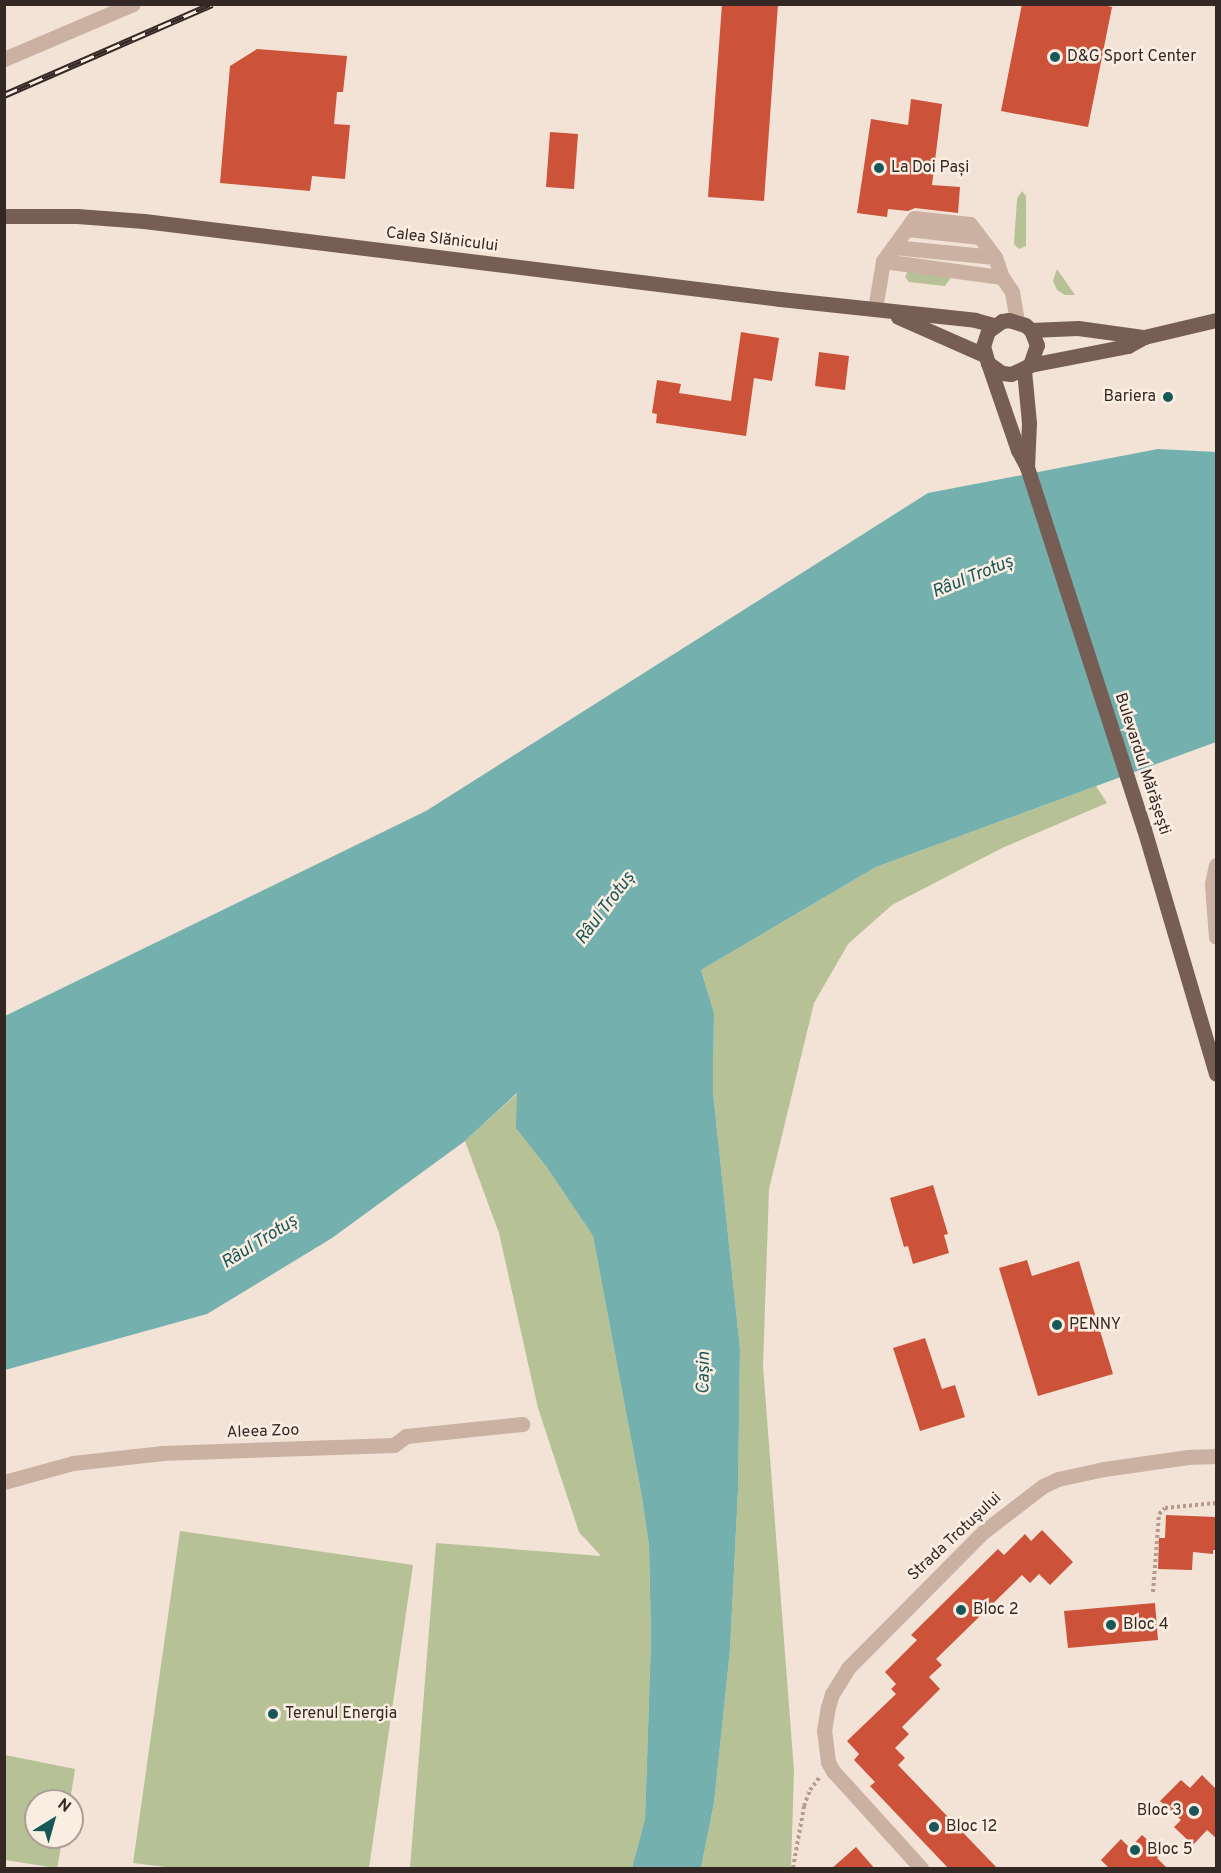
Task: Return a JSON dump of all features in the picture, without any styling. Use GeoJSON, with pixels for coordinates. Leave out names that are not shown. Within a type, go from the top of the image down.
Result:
{"type":"FeatureCollection","features":[{"type":"Feature","properties":{"kind":"main road","name":"Calea Slănicului"},"geometry":{"type":"LineString","coordinates":[[4,216],[76,216],[144,221],[780,299],[975,320],[994,325]]}},
{"type":"Feature","properties":{"kind":"main road","name":"Calea Slănicului"},"geometry":{"type":"LineString","coordinates":[[875,309],[936,332],[986,359]]}},
{"type":"Feature","properties":{"kind":"main road"},"geometry":{"type":"LineString","coordinates":[[1144,337],[1078,328],[1031,330],[1017,321],[1002,321],[994,325],[984,338],[986,359],[1002,373],[1011,374],[1027,367],[1128,346],[1144,337],[1216,320]]}},
{"type":"Feature","properties":{"kind":"main road"},"geometry":{"type":"LineString","coordinates":[[1027,367],[1037,345],[1031,330]]}},
{"type":"Feature","properties":{"kind":"main road","name":"Bulevardul Mărășești"},"geometry":{"type":"LineString","coordinates":[[986,359],[1018,450],[1028,470],[1211,1035],[1216,1074]]}},
{"type":"Feature","properties":{"kind":"main road","name":"Bulevardul Mărășești"},"geometry":{"type":"LineString","coordinates":[[1027,367],[1028,470]]}},
{"type":"Feature","properties":{"kind":"street"},"geometry":{"type":"LineString","coordinates":[[4,59],[133,4]]}},
{"type":"Feature","properties":{"kind":"street"},"geometry":{"type":"LineString","coordinates":[[875,309],[883,261],[914,218],[970,224],[987,248],[1012,292],[1017,321]]}},
{"type":"Feature","properties":{"kind":"street"},"geometry":{"type":"LineString","coordinates":[[900,238],[987,248]]}},
{"type":"Feature","properties":{"kind":"street"},"geometry":{"type":"LineString","coordinates":[[883,261],[1002,277]]}},
{"type":"Feature","properties":{"kind":"street"},"geometry":{"type":"LineString","coordinates":[[1216,866],[1212,884],[1216,937]]}},
{"type":"Feature","properties":{"kind":"street","name":"Aleea Zoo"},"geometry":{"type":"LineString","coordinates":[[4,1482],[73,1463],[162,1453],[394,1445],[406,1436],[522,1424]]}},
{"type":"Feature","properties":{"kind":"street","name":"Strada Trotușului"},"geometry":{"type":"LineString","coordinates":[[833,1771],[825,1751],[824,1731],[830,1700],[840,1680],[879,1634],[983,1532],[1006,1513],[1043,1486],[1058,1479],[1157,1461],[1216,1456]]}},
{"type":"Feature","properties":{"kind":"street"},"geometry":{"type":"LineString","coordinates":[[833,1771],[921,1869]]}},
{"type":"Feature","properties":{"kind":"path"},"geometry":{"type":"LineString","coordinates":[[1153,1592],[1159,1514],[1165,1508],[1216,1503]]}},
{"type":"Feature","properties":{"kind":"path"},"geometry":{"type":"LineString","coordinates":[[793,1869],[804,1806],[810,1790],[817,1779],[833,1771]]}},
{"type":"Feature","properties":{"kind":"green space"},"geometry":{"type":"Polygon","coordinates":[[[1022,191],[1026,196],[1026,246],[1019,249],[1014,244],[1017,199],[1022,191]]]}},
{"type":"Feature","properties":{"kind":"green space"},"geometry":{"type":"Polygon","coordinates":[[[1057,269],[1075,295],[1065,295],[1057,290],[1053,281],[1057,269]]]}},
{"type":"Feature","properties":{"kind":"green space"},"geometry":{"type":"Polygon","coordinates":[[[908,271],[950,277],[950,279],[945,286],[909,282],[905,277],[908,271]]]}},
{"type":"Feature","properties":{"kind":"green space"},"geometry":{"type":"Polygon","coordinates":[[[1096,786],[1107,803],[1002,848],[892,905],[848,944],[814,1003],[769,1189],[763,1366],[794,1771],[791,1868],[701,1868],[714,1803],[730,1650],[738,1490],[740,1349],[713,1092],[714,1013],[701,970],[876,867],[1096,786]]]}},
{"type":"Feature","properties":{"kind":"green space"},"geometry":{"type":"Polygon","coordinates":[[[518,1093],[546,1166],[593,1236],[642,1497],[649,1546],[651,1640],[645,1819],[632,1868],[410,1868],[436,1543],[601,1556],[579,1532],[538,1408],[499,1233],[465,1141],[518,1093]]]}},
{"type":"Feature","properties":{"kind":"green space","name":"Terenul Energia"},"geometry":{"type":"Polygon","coordinates":[[[180,1531],[413,1565],[369,1868],[174,1868],[133,1863],[180,1531]]]}},
{"type":"Feature","properties":{"kind":"green space"},"geometry":{"type":"Polygon","coordinates":[[[5,1755],[75,1769],[72,1789],[24,1789],[24,1849],[61,1849],[57,1868],[5,1860],[5,1755]]]}},
{"type":"Feature","properties":{"kind":"water"},"geometry":{"type":"Polygon","coordinates":[[[1158,449],[1216,452],[1216,742],[876,867],[701,970],[714,1013],[713,1092],[740,1349],[738,1490],[730,1650],[714,1803],[701,1868],[632,1868],[645,1819],[651,1640],[649,1546],[642,1497],[593,1236],[546,1166],[516,1128],[517,1093],[465,1141],[332,1238],[207,1314],[5,1370],[5,1016],[426,811],[928,493],[1158,449]]]}},
{"type":"Feature","properties":{"kind":"building"},"geometry":{"type":"Polygon","coordinates":[[[722,4],[778,4],[764,201],[708,197],[722,4]]]}},
{"type":"Feature","properties":{"kind":"building"},"geometry":{"type":"Polygon","coordinates":[[[1022,4],[1099,4],[1112,7],[1088,127],[1001,111],[1022,4]]]}},
{"type":"Feature","properties":{"kind":"building"},"geometry":{"type":"Polygon","coordinates":[[[257,49],[347,56],[343,92],[337,92],[334,124],[350,125],[345,179],[312,176],[310,191],[220,183],[230,66],[257,49]]]}},
{"type":"Feature","properties":{"kind":"building"},"geometry":{"type":"Polygon","coordinates":[[[911,99],[942,104],[932,185],[960,187],[958,213],[915,208],[908,211],[888,209],[887,217],[857,213],[871,119],[908,125],[911,99]]]}},
{"type":"Feature","properties":{"kind":"building"},"geometry":{"type":"Polygon","coordinates":[[[550,132],[578,134],[574,189],[546,187],[550,132]]]}},
{"type":"Feature","properties":{"kind":"building"},"geometry":{"type":"Polygon","coordinates":[[[741,332],[779,338],[772,381],[754,378],[746,436],[656,423],[657,414],[652,413],[657,380],[681,384],[679,393],[731,401],[741,332]]]}},
{"type":"Feature","properties":{"kind":"building"},"geometry":{"type":"Polygon","coordinates":[[[819,352],[849,356],[845,390],[815,386],[819,352]]]}},
{"type":"Feature","properties":{"kind":"building"},"geometry":{"type":"Polygon","coordinates":[[[933,1185],[948,1234],[944,1235],[949,1253],[913,1264],[908,1246],[904,1247],[890,1198],[933,1185]]]}},
{"type":"Feature","properties":{"kind":"building","name":"PENNY"},"geometry":{"type":"Polygon","coordinates":[[[1027,1260],[1032,1276],[1079,1261],[1113,1374],[1038,1396],[999,1268],[1027,1260]]]}},
{"type":"Feature","properties":{"kind":"building"},"geometry":{"type":"Polygon","coordinates":[[[925,1338],[942,1389],[955,1385],[965,1417],[920,1431],[893,1348],[925,1338]]]}},
{"type":"Feature","properties":{"kind":"building"},"geometry":{"type":"Polygon","coordinates":[[[1166,1515],[1216,1517],[1216,1550],[1213,1550],[1213,1554],[1193,1552],[1192,1570],[1158,1569],[1159,1538],[1165,1538],[1166,1515]]]}},
{"type":"Feature","properties":{"kind":"building"},"geometry":{"type":"Polygon","coordinates":[[[1042,1530],[1073,1562],[1050,1585],[1039,1574],[1030,1583],[1022,1575],[936,1659],[942,1665],[929,1677],[940,1689],[902,1727],[909,1734],[895,1748],[905,1758],[898,1765],[998,1869],[949,1869],[870,1786],[875,1782],[854,1760],[859,1754],[847,1741],[896,1694],[891,1689],[896,1684],[885,1672],[917,1640],[911,1635],[998,1549],[1004,1555],[1025,1534],[1031,1541],[1042,1530]]]}},
{"type":"Feature","properties":{"kind":"building","name":"Bloc 4"},"geometry":{"type":"Polygon","coordinates":[[[1155,1603],[1158,1640],[1068,1648],[1064,1611],[1155,1603]]]}},
{"type":"Feature","properties":{"kind":"building","name":"Bloc 3"},"geometry":{"type":"Polygon","coordinates":[[[1202,1775],[1216,1789],[1216,1838],[1207,1830],[1193,1845],[1174,1827],[1181,1820],[1160,1801],[1181,1780],[1190,1788],[1202,1775]]]}},
{"type":"Feature","properties":{"kind":"building","name":"Bloc 5"},"geometry":{"type":"Polygon","coordinates":[[[1142,1835],[1162,1853],[1157,1858],[1168,1869],[1110,1869],[1101,1860],[1121,1839],[1130,1848],[1142,1835]]]}},
{"type":"Feature","properties":{"kind":"building"},"geometry":{"type":"Polygon","coordinates":[[[856,1847],[875,1869],[831,1869],[856,1847]]]}},
{"type":"Feature","properties":{"kind":"railway"},"geometry":{"type":"LineString","coordinates":[[4,95],[212,4]]}},
{"type":"Feature","properties":{"kind":"place","name":"D&G Sport Center"},"geometry":{"type":"Point","coordinates":[1055,57]}},
{"type":"Feature","properties":{"kind":"place","name":"La Doi Pași"},"geometry":{"type":"Point","coordinates":[879,168]}},
{"type":"Feature","properties":{"kind":"place","name":"Bariera"},"geometry":{"type":"Point","coordinates":[1168,397]}},
{"type":"Feature","properties":{"kind":"place","name":"PENNY"},"geometry":{"type":"Point","coordinates":[1057,1325]}},
{"type":"Feature","properties":{"kind":"place","name":"Bloc 2"},"geometry":{"type":"Point","coordinates":[961,1610]}},
{"type":"Feature","properties":{"kind":"place","name":"Bloc 4"},"geometry":{"type":"Point","coordinates":[1111,1625]}},
{"type":"Feature","properties":{"kind":"place","name":"Terenul Energia"},"geometry":{"type":"Point","coordinates":[273,1714]}},
{"type":"Feature","properties":{"kind":"place","name":"Bloc 3"},"geometry":{"type":"Point","coordinates":[1194,1811]}},
{"type":"Feature","properties":{"kind":"place","name":"Bloc 12"},"geometry":{"type":"Point","coordinates":[934,1827]}},
{"type":"Feature","properties":{"kind":"place","name":"Bloc 5"},"geometry":{"type":"Point","coordinates":[1135,1850]}},
{"type":"Feature","properties":{"kind":"water label","name":"Râul Trotuș"},"geometry":{"type":"Point","coordinates":[973,578]}},
{"type":"Feature","properties":{"kind":"water label","name":"Râul Trotuș"},"geometry":{"type":"Point","coordinates":[606,909]}},
{"type":"Feature","properties":{"kind":"water label","name":"Râul Trotuș"},"geometry":{"type":"Point","coordinates":[260,1243]}},
{"type":"Feature","properties":{"kind":"water label","name":"Cașin"},"geometry":{"type":"Point","coordinates":[705,1373]}}]}
